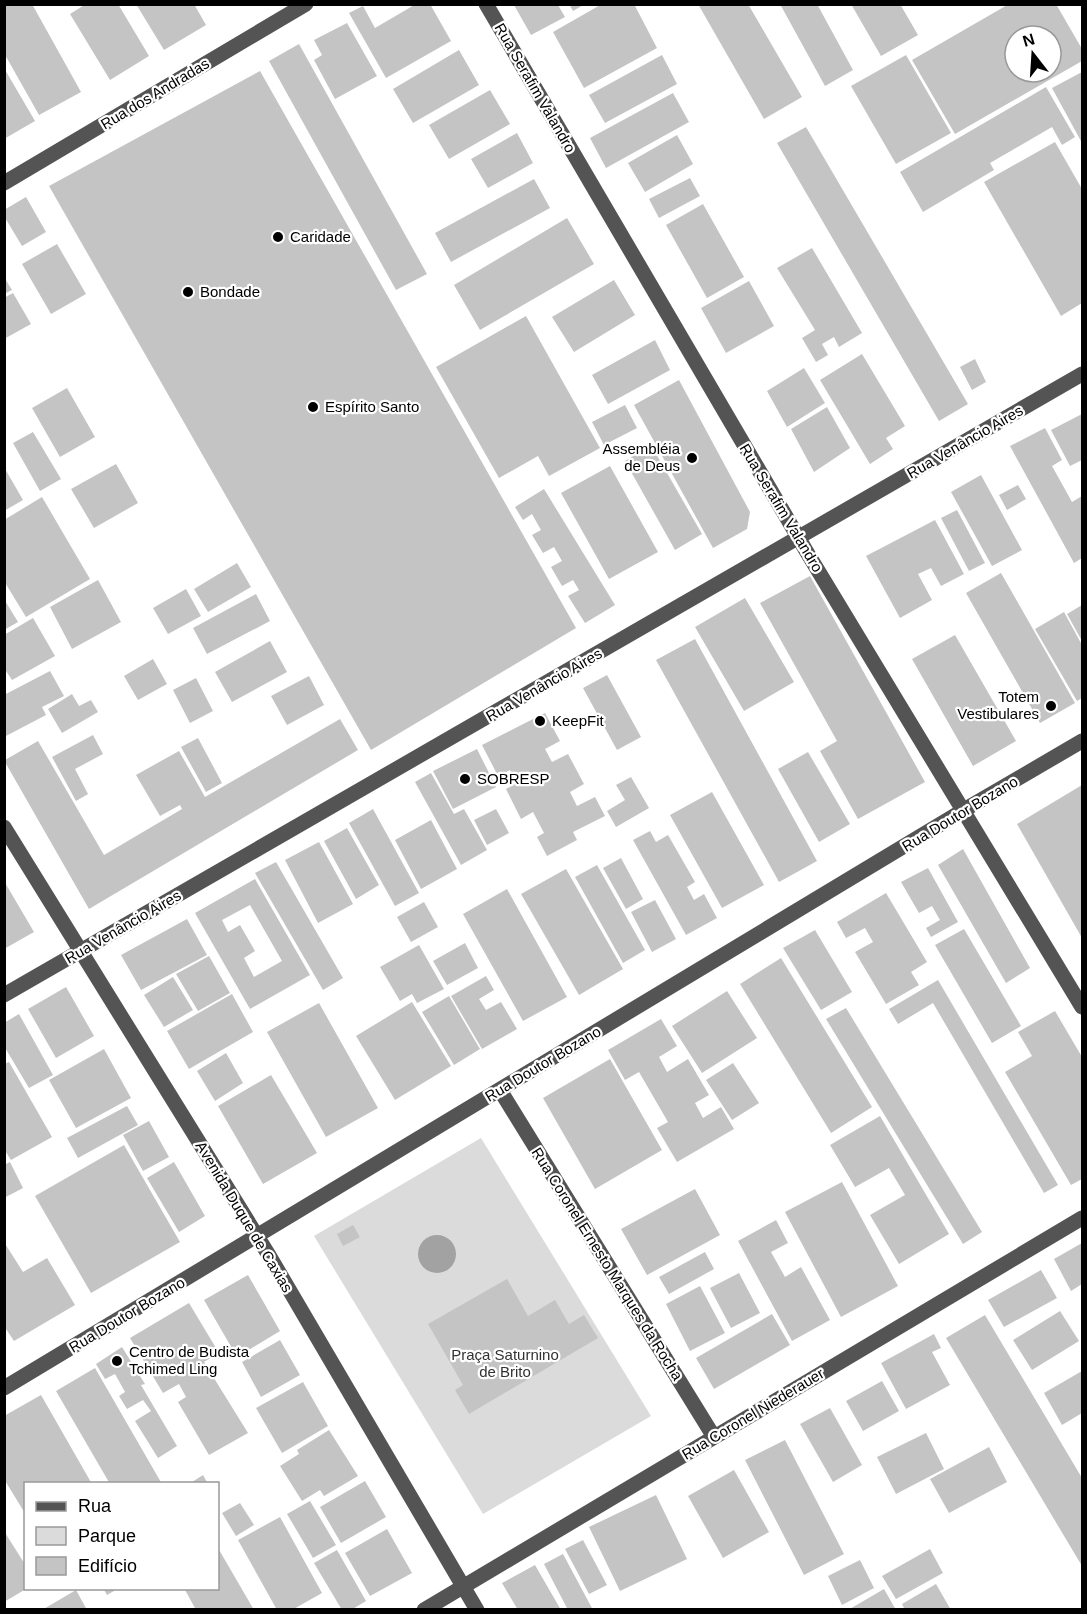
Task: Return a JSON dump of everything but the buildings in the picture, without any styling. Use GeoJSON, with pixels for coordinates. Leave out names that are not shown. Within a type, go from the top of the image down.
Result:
{"type":"FeatureCollection","features":[{"type":"Feature","properties":{"kind":"street","name":"Rua dos Andradas"},"geometry":{"type":"LineString","coordinates":[[4,183],[306,4]]}},
{"type":"Feature","properties":{"kind":"street","name":"Rua Serafim Valandro"},"geometry":{"type":"LineString","coordinates":[[486,4],[799,538],[1083,1007]]}},
{"type":"Feature","properties":{"kind":"street","name":"Rua Venâncio Aires"},"geometry":{"type":"LineString","coordinates":[[4,995],[1083,374]]}},
{"type":"Feature","properties":{"kind":"street","name":"Rua Doutor Bozano"},"geometry":{"type":"LineString","coordinates":[[4,1389],[964,810],[1083,741]]}},
{"type":"Feature","properties":{"kind":"street","name":"Avenida Duque de Caxias"},"geometry":{"type":"LineString","coordinates":[[4,827],[257,1236],[477,1610]]}},
{"type":"Feature","properties":{"kind":"street","name":"Rua Coronel Ernesto Marques da Rocha"},"geometry":{"type":"LineString","coordinates":[[500,1090],[714,1437]]}},
{"type":"Feature","properties":{"kind":"street","name":"Rua Coronel Niederauer"},"geometry":{"type":"LineString","coordinates":[[423,1610],[1083,1218]]}},
{"type":"Feature","properties":{"kind":"green space","name":"Praça Saturnino de Brito"},"geometry":{"type":"Polygon","coordinates":[[[481,1138],[651,1416],[483,1514],[314,1236],[481,1138]]]}},
{"type":"Feature","properties":{"kind":"shaded area"},"geometry":{"type":"Polygon","coordinates":[[[437,1235],[444,1236],[450,1241],[455,1247],[455,1261],[450,1267],[444,1272],[437,1273],[430,1272],[424,1267],[419,1261],[418,1254],[419,1247],[424,1241],[430,1236],[437,1235]]]}},
{"type":"Feature","properties":{"kind":"place","name":"Caridade"},"geometry":{"type":"Point","coordinates":[278,237]}},
{"type":"Feature","properties":{"kind":"place","name":"Bondade"},"geometry":{"type":"Point","coordinates":[188,292]}},
{"type":"Feature","properties":{"kind":"place","name":"Espírito Santo"},"geometry":{"type":"Point","coordinates":[313,407]}},
{"type":"Feature","properties":{"kind":"place","name":"Assembléia de Deus"},"geometry":{"type":"Point","coordinates":[692,458]}},
{"type":"Feature","properties":{"kind":"place","name":"Totem Vestibulares"},"geometry":{"type":"Point","coordinates":[1051,706]}},
{"type":"Feature","properties":{"kind":"place","name":"KeepFit"},"geometry":{"type":"Point","coordinates":[540,721]}},
{"type":"Feature","properties":{"kind":"place","name":"SOBRESP"},"geometry":{"type":"Point","coordinates":[465,779]}},
{"type":"Feature","properties":{"kind":"place","name":"Centro de Budista Tchimed Ling"},"geometry":{"type":"Point","coordinates":[117,1361]}}]}
